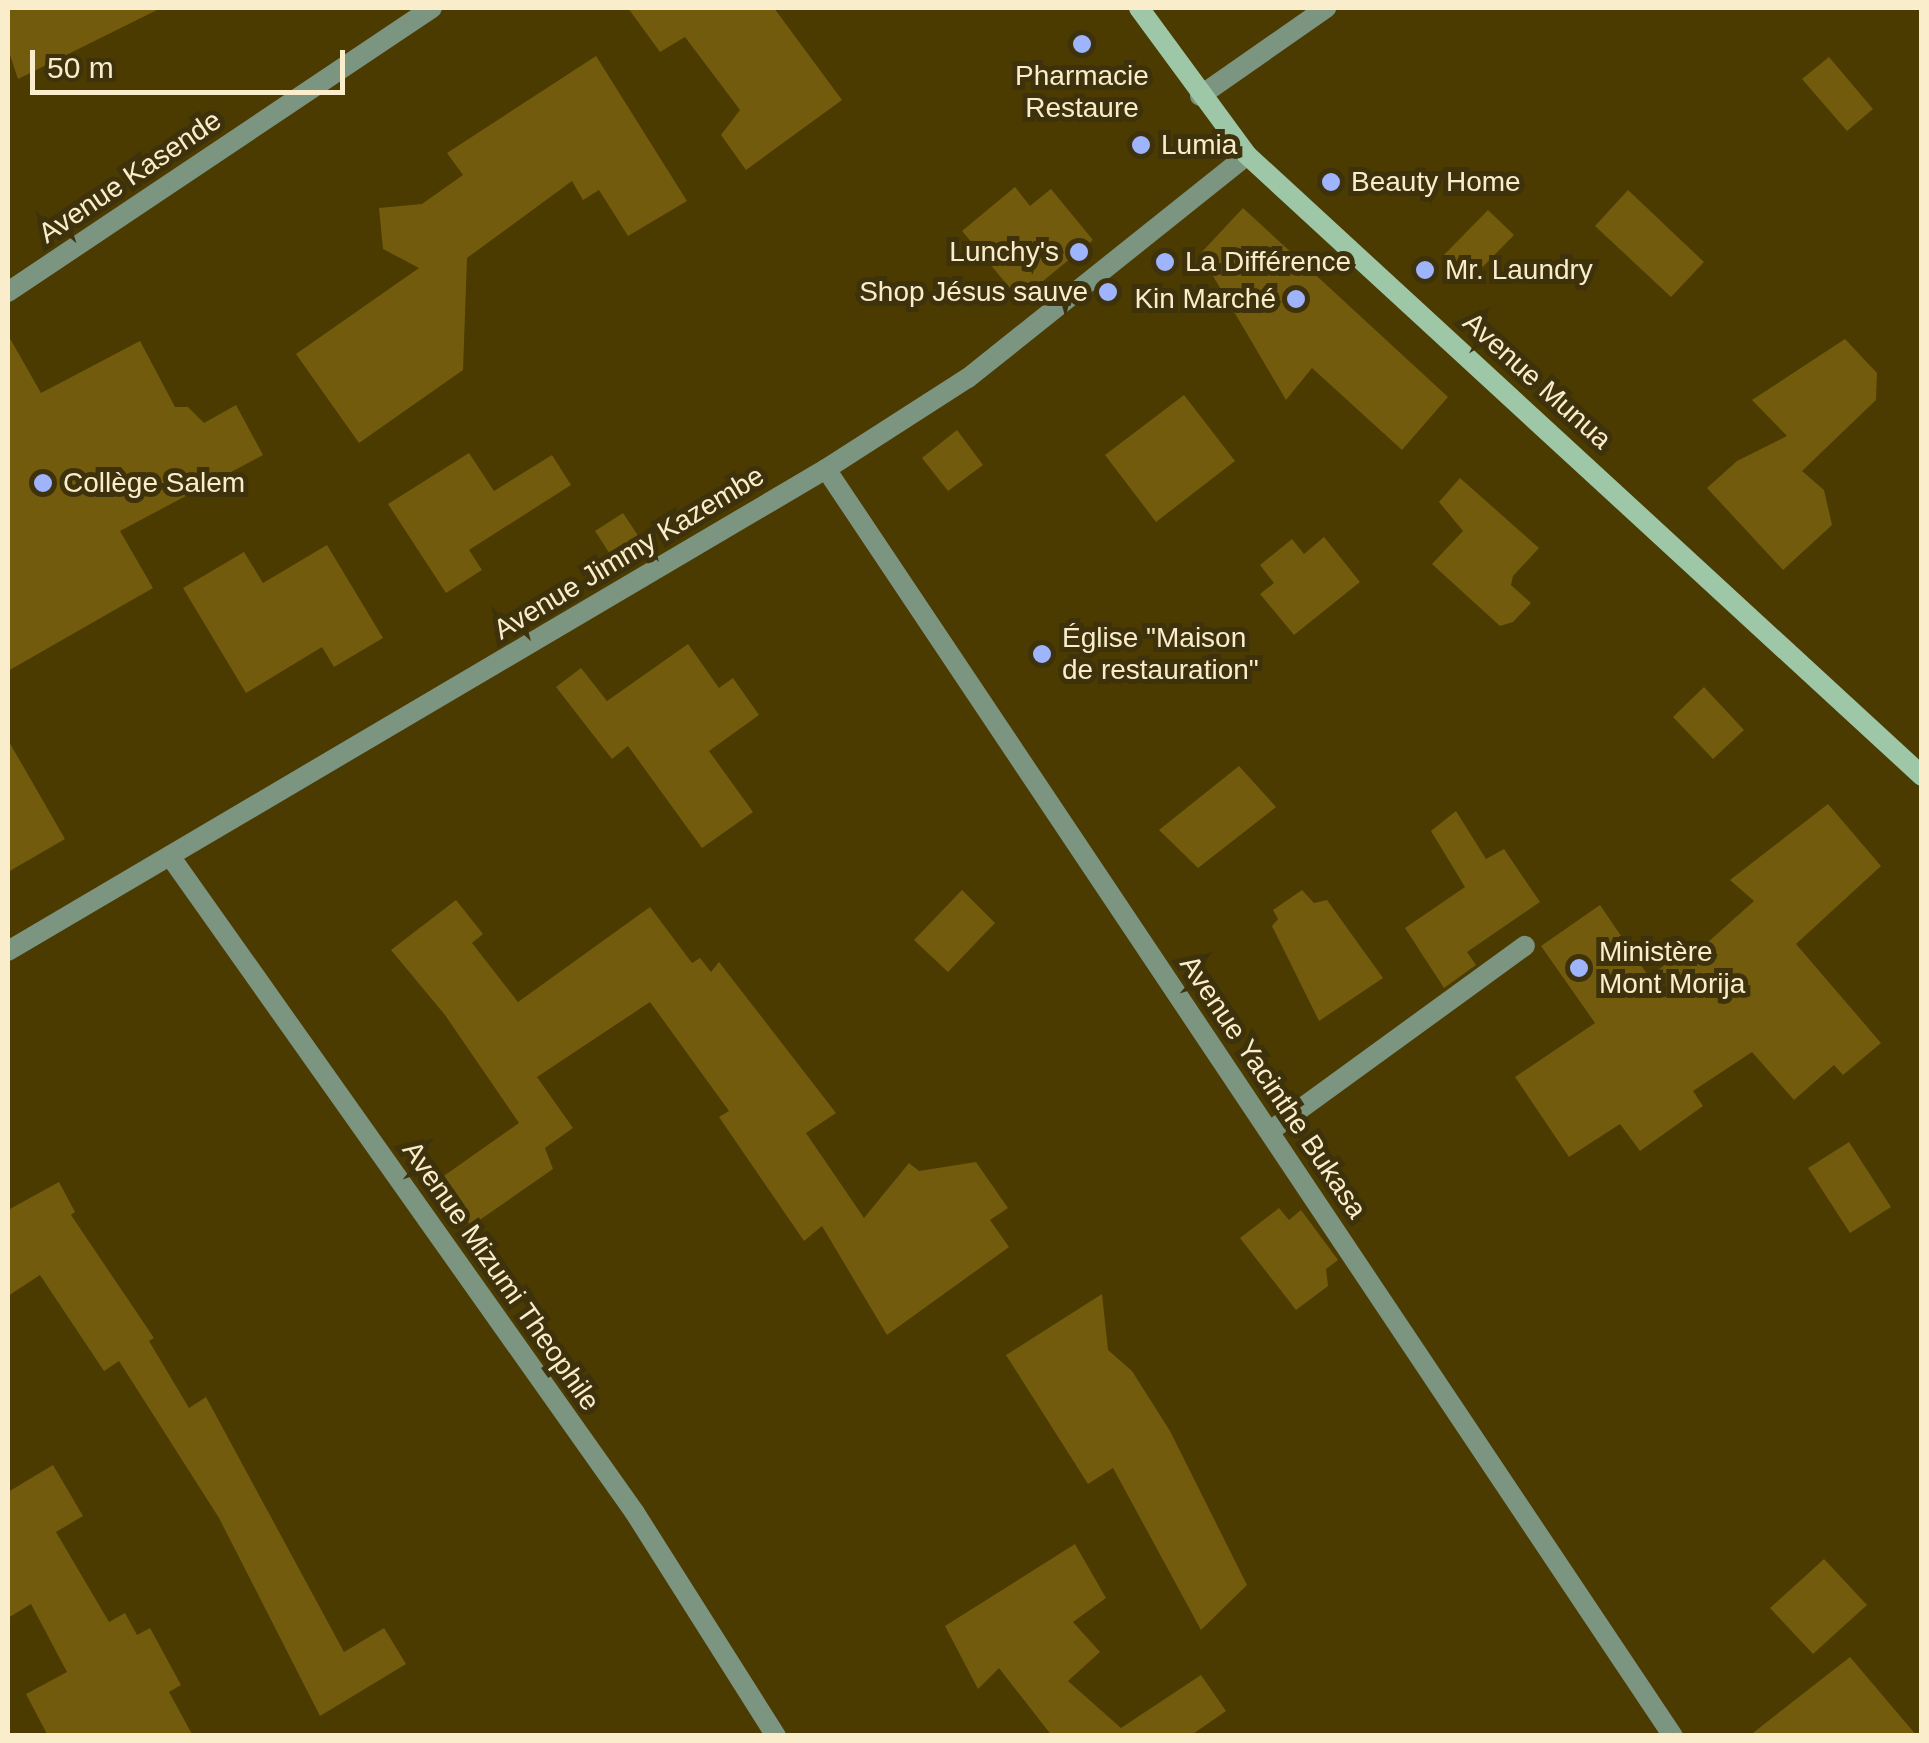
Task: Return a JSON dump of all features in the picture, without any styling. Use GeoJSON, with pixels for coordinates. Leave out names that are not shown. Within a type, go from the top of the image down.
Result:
{"type":"FeatureCollection","features":[{"type":"Feature","properties":{"kind":"main road","name":"Avenue Munua"},"geometry":{"type":"LineString","coordinates":[[1139,8],[1247,155],[1922,776]]}},
{"type":"Feature","properties":{"kind":"street","name":"Avenue Kasende"},"geometry":{"type":"LineString","coordinates":[[8,292],[432,8]]}},
{"type":"Feature","properties":{"kind":"street"},"geometry":{"type":"LineString","coordinates":[[1200,96],[1326,8]]}},
{"type":"Feature","properties":{"kind":"street","name":"Avenue Jimmy Kazembe"},"geometry":{"type":"LineString","coordinates":[[8,951],[826,469],[968,378],[1247,155]]}},
{"type":"Feature","properties":{"kind":"street","name":"Avenue Yacinthe Bukasa"},"geometry":{"type":"LineString","coordinates":[[826,469],[1673,1736]]}},
{"type":"Feature","properties":{"kind":"street","name":"Avenue Mizumi Theophile"},"geometry":{"type":"LineString","coordinates":[[170,856],[635,1513],[776,1736]]}},
{"type":"Feature","properties":{"kind":"street"},"geometry":{"type":"LineString","coordinates":[[1270,1132],[1525,946]]}},
{"type":"Feature","properties":{"kind":"building"},"geometry":{"type":"Polygon","coordinates":[[[8,8],[161,8],[18,79],[8,49],[8,8]]]}},
{"type":"Feature","properties":{"kind":"building"},"geometry":{"type":"Polygon","coordinates":[[[628,8],[774,8],[842,100],[746,170],[721,135],[740,110],[685,37],[660,52],[628,8]]]}},
{"type":"Feature","properties":{"kind":"building"},"geometry":{"type":"Polygon","coordinates":[[[596,56],[687,201],[628,236],[599,190],[583,200],[572,181],[467,258],[463,370],[359,443],[296,354],[419,268],[383,249],[379,208],[422,204],[463,175],[447,153],[596,56]]]}},
{"type":"Feature","properties":{"kind":"building"},"geometry":{"type":"Polygon","coordinates":[[[1829,57],[1873,109],[1847,131],[1802,79],[1829,57]]]}},
{"type":"Feature","properties":{"kind":"building"},"geometry":{"type":"Polygon","coordinates":[[[1015,187],[1030,206],[1051,189],[1093,240],[1020,300],[962,231],[1015,187]]]}},
{"type":"Feature","properties":{"kind":"building"},"geometry":{"type":"Polygon","coordinates":[[[1628,190],[1704,262],[1671,297],[1595,226],[1628,190]]]}},
{"type":"Feature","properties":{"kind":"building"},"geometry":{"type":"Polygon","coordinates":[[[1243,208],[1448,397],[1402,450],[1312,368],[1286,400],[1200,254],[1243,208]]]}},
{"type":"Feature","properties":{"kind":"building"},"geometry":{"type":"Polygon","coordinates":[[[1488,210],[1514,235],[1469,281],[1443,256],[1488,210]]]}},
{"type":"Feature","properties":{"kind":"building"},"geometry":{"type":"Polygon","coordinates":[[[8,335],[41,393],[140,341],[175,407],[188,407],[204,423],[236,405],[263,455],[120,531],[153,588],[8,671],[8,335]]]}},
{"type":"Feature","properties":{"kind":"building"},"geometry":{"type":"Polygon","coordinates":[[[1845,339],[1877,373],[1876,400],[1802,471],[1824,490],[1832,525],[1783,570],[1707,488],[1737,461],[1787,436],[1752,400],[1845,339]]]}},
{"type":"Feature","properties":{"kind":"building"},"geometry":{"type":"Polygon","coordinates":[[[1184,395],[1235,461],[1156,522],[1105,455],[1184,395]]]}},
{"type":"Feature","properties":{"kind":"building"},"geometry":{"type":"Polygon","coordinates":[[[957,430],[983,465],[948,491],[922,458],[957,430]]]}},
{"type":"Feature","properties":{"kind":"building"},"geometry":{"type":"Polygon","coordinates":[[[469,453],[494,491],[552,455],[571,485],[469,550],[482,570],[446,593],[388,504],[469,453]]]}},
{"type":"Feature","properties":{"kind":"building"},"geometry":{"type":"Polygon","coordinates":[[[1460,478],[1539,548],[1513,576],[1511,585],[1531,603],[1513,622],[1500,626],[1432,564],[1463,531],[1439,502],[1460,478]]]}},
{"type":"Feature","properties":{"kind":"building"},"geometry":{"type":"Polygon","coordinates":[[[623,513],[647,549],[619,568],[595,531],[623,513]]]}},
{"type":"Feature","properties":{"kind":"building"},"geometry":{"type":"Polygon","coordinates":[[[1324,537],[1360,582],[1294,635],[1260,594],[1274,583],[1260,565],[1292,539],[1304,554],[1324,537]]]}},
{"type":"Feature","properties":{"kind":"building"},"geometry":{"type":"Polygon","coordinates":[[[327,545],[383,638],[334,667],[322,647],[246,693],[183,588],[244,552],[263,583],[327,545]]]}},
{"type":"Feature","properties":{"kind":"building"},"geometry":{"type":"Polygon","coordinates":[[[688,644],[719,688],[733,678],[759,715],[709,751],[753,812],[702,848],[628,746],[612,759],[556,687],[581,668],[607,701],[688,644]]]}},
{"type":"Feature","properties":{"kind":"building"},"geometry":{"type":"Polygon","coordinates":[[[1704,687],[1744,730],[1713,759],[1673,717],[1704,687]]]}},
{"type":"Feature","properties":{"kind":"building"},"geometry":{"type":"Polygon","coordinates":[[[8,740],[65,839],[8,872],[8,740]]]}},
{"type":"Feature","properties":{"kind":"building"},"geometry":{"type":"Polygon","coordinates":[[[1239,766],[1276,807],[1198,868],[1159,830],[1239,766]]]}},
{"type":"Feature","properties":{"kind":"building"},"geometry":{"type":"Polygon","coordinates":[[[1828,804],[1881,866],[1796,944],[1881,1043],[1843,1075],[1834,1065],[1794,1100],[1752,1052],[1693,1091],[1703,1106],[1640,1151],[1620,1124],[1569,1157],[1515,1077],[1595,1023],[1541,946],[1600,905],[1649,977],[1692,944],[1698,951],[1754,901],[1730,880],[1828,804]]]}},
{"type":"Feature","properties":{"kind":"building"},"geometry":{"type":"Polygon","coordinates":[[[1456,811],[1486,859],[1504,849],[1540,902],[1467,952],[1476,965],[1444,988],[1405,928],[1465,887],[1431,831],[1456,811]]]}},
{"type":"Feature","properties":{"kind":"building"},"geometry":{"type":"Polygon","coordinates":[[[962,890],[995,923],[948,972],[914,940],[962,890]]]}},
{"type":"Feature","properties":{"kind":"building"},"geometry":{"type":"Polygon","coordinates":[[[1302,890],[1314,903],[1327,900],[1383,978],[1319,1021],[1272,926],[1278,919],[1273,910],[1302,890]]]}},
{"type":"Feature","properties":{"kind":"building"},"geometry":{"type":"Polygon","coordinates":[[[456,900],[483,934],[472,943],[518,1002],[650,907],[692,963],[700,958],[711,972],[719,962],[836,1113],[806,1133],[864,1218],[909,1163],[919,1171],[976,1162],[1008,1208],[990,1220],[1009,1247],[887,1335],[822,1226],[804,1241],[719,1117],[729,1111],[650,1002],[537,1077],[573,1128],[545,1148],[553,1169],[471,1226],[438,1180],[519,1123],[445,1015],[391,950],[456,900]]]}},
{"type":"Feature","properties":{"kind":"building"},"geometry":{"type":"Polygon","coordinates":[[[1849,1142],[1891,1207],[1850,1233],[1808,1168],[1849,1142]]]}},
{"type":"Feature","properties":{"kind":"building"},"geometry":{"type":"Polygon","coordinates":[[[59,1182],[75,1212],[71,1215],[154,1338],[149,1341],[189,1408],[206,1397],[344,1652],[384,1628],[406,1664],[320,1716],[219,1518],[119,1361],[104,1371],[40,1275],[8,1296],[8,1210],[59,1182]]]}},
{"type":"Feature","properties":{"kind":"building"},"geometry":{"type":"Polygon","coordinates":[[[1279,1208],[1289,1220],[1301,1210],[1338,1260],[1326,1269],[1328,1286],[1296,1310],[1240,1238],[1279,1208]]]}},
{"type":"Feature","properties":{"kind":"building"},"geometry":{"type":"Polygon","coordinates":[[[1102,1294],[1108,1350],[1132,1371],[1170,1431],[1247,1585],[1201,1630],[1113,1468],[1088,1484],[1006,1355],[1102,1294]]]}},
{"type":"Feature","properties":{"kind":"building"},"geometry":{"type":"Polygon","coordinates":[[[53,1465],[83,1516],[56,1532],[109,1622],[125,1613],[137,1635],[150,1628],[181,1685],[169,1692],[193,1736],[48,1736],[26,1694],[67,1672],[31,1604],[8,1618],[8,1492],[53,1465]]]}},
{"type":"Feature","properties":{"kind":"building"},"geometry":{"type":"Polygon","coordinates":[[[1075,1544],[1106,1598],[1073,1622],[1100,1652],[1068,1681],[1121,1728],[1201,1675],[1226,1711],[1190,1736],[1052,1736],[999,1668],[978,1689],[945,1626],[1075,1544]]]}},
{"type":"Feature","properties":{"kind":"building"},"geometry":{"type":"Polygon","coordinates":[[[1824,1559],[1867,1605],[1813,1654],[1770,1608],[1824,1559]]]}},
{"type":"Feature","properties":{"kind":"building"},"geometry":{"type":"Polygon","coordinates":[[[1850,1657],[1917,1736],[1749,1736],[1850,1657]]]}},
{"type":"Feature","properties":{"kind":"place","name":"Pharmacie Restaure"},"geometry":{"type":"Point","coordinates":[1082,44]}},
{"type":"Feature","properties":{"kind":"place","name":"Lumia"},"geometry":{"type":"Point","coordinates":[1141,145]}},
{"type":"Feature","properties":{"kind":"place","name":"Beauty Home"},"geometry":{"type":"Point","coordinates":[1331,182]}},
{"type":"Feature","properties":{"kind":"place","name":"Lunchy's"},"geometry":{"type":"Point","coordinates":[1079,252]}},
{"type":"Feature","properties":{"kind":"place","name":"La Différence"},"geometry":{"type":"Point","coordinates":[1165,262]}},
{"type":"Feature","properties":{"kind":"place","name":"Mr. Laundry"},"geometry":{"type":"Point","coordinates":[1425,270]}},
{"type":"Feature","properties":{"kind":"place","name":"Shop Jésus sauve"},"geometry":{"type":"Point","coordinates":[1108,292]}},
{"type":"Feature","properties":{"kind":"place","name":"Kin Marché"},"geometry":{"type":"Point","coordinates":[1296,299]}},
{"type":"Feature","properties":{"kind":"place","name":"Collège Salem"},"geometry":{"type":"Point","coordinates":[43,483]}},
{"type":"Feature","properties":{"kind":"place","name":"Église \"Maison de restauration\""},"geometry":{"type":"Point","coordinates":[1042,654]}},
{"type":"Feature","properties":{"kind":"place","name":"Ministère Mont Morija"},"geometry":{"type":"Point","coordinates":[1579,968]}}]}
